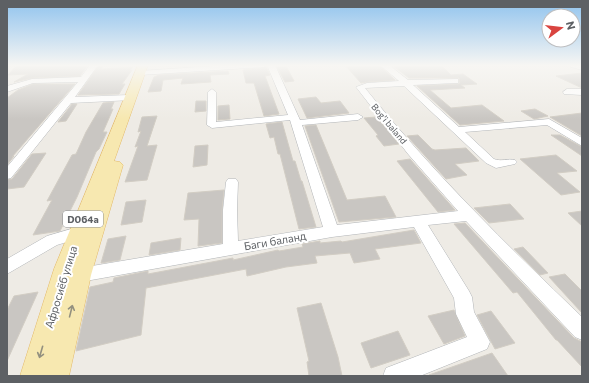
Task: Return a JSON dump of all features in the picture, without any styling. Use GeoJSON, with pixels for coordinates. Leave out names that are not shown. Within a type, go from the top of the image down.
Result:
{"type":"FeatureCollection","features":[{"type":"Feature","properties":{"kind":"main road","name":"Афросиёб улица"},"geometry":{"type":"LineString","coordinates":[[120,135],[129,98],[137,83]]}},
{"type":"Feature","properties":{"kind":"main road","name":"Афросиёб улица"},"geometry":{"type":"LineString","coordinates":[[34,376],[65,269],[78,233],[110,162],[139,83]]}},
{"type":"Feature","properties":{"kind":"main road","name":"Афросиёб улица"},"geometry":{"type":"LineString","coordinates":[[55,376],[110,162]]}},
{"type":"Feature","properties":{"kind":"street"},"geometry":{"type":"LineString","coordinates":[[10,88],[26,83]]}},
{"type":"Feature","properties":{"kind":"street"},"geometry":{"type":"LineString","coordinates":[[7,175],[68,100],[80,83]]}},
{"type":"Feature","properties":{"kind":"street"},"geometry":{"type":"LineString","coordinates":[[279,83],[295,120],[332,231]]}},
{"type":"Feature","properties":{"kind":"street"},"geometry":{"type":"LineString","coordinates":[[406,84],[424,83]]}},
{"type":"Feature","properties":{"kind":"street"},"geometry":{"type":"LineString","coordinates":[[406,84],[490,161],[496,164],[511,162]]}},
{"type":"Feature","properties":{"kind":"street","name":"Bog'i baland"},"geometry":{"type":"LineString","coordinates":[[406,84],[367,85],[360,87],[410,148],[470,215]]}},
{"type":"Feature","properties":{"kind":"street"},"geometry":{"type":"LineString","coordinates":[[212,92],[212,125],[358,117]]}},
{"type":"Feature","properties":{"kind":"street"},"geometry":{"type":"LineString","coordinates":[[566,92],[582,92]]}},
{"type":"Feature","properties":{"kind":"street"},"geometry":{"type":"LineString","coordinates":[[68,100],[129,98]]}},
{"type":"Feature","properties":{"kind":"street"},"geometry":{"type":"LineString","coordinates":[[455,130],[549,122],[582,144]]}},
{"type":"Feature","properties":{"kind":"street"},"geometry":{"type":"LineString","coordinates":[[231,248],[230,210],[232,182]]}},
{"type":"Feature","properties":{"kind":"street"},"geometry":{"type":"LineString","coordinates":[[470,215],[582,330]]}},
{"type":"Feature","properties":{"kind":"street","name":"Баги баланд"},"geometry":{"type":"LineString","coordinates":[[80,274],[332,231],[470,215]]}},
{"type":"Feature","properties":{"kind":"street"},"geometry":{"type":"LineString","coordinates":[[394,376],[480,342],[465,314],[463,297],[418,221]]}},
{"type":"Feature","properties":{"kind":"street"},"geometry":{"type":"LineString","coordinates":[[7,267],[52,240],[78,233]]}},
{"type":"Feature","properties":{"kind":"building"},"geometry":{"type":"Polygon","coordinates":[[[86,83],[125,84],[119,94],[78,95],[86,83]]]}},
{"type":"Feature","properties":{"kind":"building"},"geometry":{"type":"Polygon","coordinates":[[[152,83],[162,83],[161,91],[148,92],[152,83]]]}},
{"type":"Feature","properties":{"kind":"building"},"geometry":{"type":"Polygon","coordinates":[[[246,83],[268,83],[279,114],[264,116],[254,83],[246,83]]]}},
{"type":"Feature","properties":{"kind":"building"},"geometry":{"type":"Polygon","coordinates":[[[460,83],[477,84],[461,85],[465,88],[430,90],[451,108],[482,105],[504,121],[460,125],[417,86],[460,83]]]}},
{"type":"Feature","properties":{"kind":"building"},"geometry":{"type":"Polygon","coordinates":[[[571,83],[582,83],[582,88],[571,83]]]}},
{"type":"Feature","properties":{"kind":"building"},"geometry":{"type":"Polygon","coordinates":[[[33,84],[75,84],[12,157],[14,156],[7,165],[7,98],[18,90],[33,84]]]}},
{"type":"Feature","properties":{"kind":"building"},"geometry":{"type":"Polygon","coordinates":[[[316,97],[321,103],[340,101],[349,113],[307,118],[298,99],[316,97]]]}},
{"type":"Feature","properties":{"kind":"building"},"geometry":{"type":"Polygon","coordinates":[[[196,101],[206,101],[206,111],[195,112],[196,101]]]}},
{"type":"Feature","properties":{"kind":"building"},"geometry":{"type":"Polygon","coordinates":[[[114,102],[111,109],[113,109],[103,132],[107,132],[96,152],[77,197],[60,231],[33,235],[52,200],[47,201],[72,155],[76,154],[86,132],[103,103],[114,102]]]}},
{"type":"Feature","properties":{"kind":"building"},"geometry":{"type":"Polygon","coordinates":[[[72,104],[77,104],[66,121],[58,122],[72,104]]]}},
{"type":"Feature","properties":{"kind":"building"},"geometry":{"type":"Polygon","coordinates":[[[229,105],[230,119],[218,120],[218,106],[229,105]]]}},
{"type":"Feature","properties":{"kind":"building"},"geometry":{"type":"Polygon","coordinates":[[[535,109],[548,116],[534,119],[521,111],[535,109]]]}},
{"type":"Feature","properties":{"kind":"building"},"geometry":{"type":"Polygon","coordinates":[[[582,113],[582,136],[550,117],[582,113]]]}},
{"type":"Feature","properties":{"kind":"building"},"geometry":{"type":"Polygon","coordinates":[[[157,116],[147,146],[157,145],[147,180],[125,182],[138,146],[135,147],[141,131],[138,132],[142,117],[157,116]]]}},
{"type":"Feature","properties":{"kind":"building"},"geometry":{"type":"Polygon","coordinates":[[[376,117],[399,144],[384,146],[376,136],[378,135],[364,118],[376,117]]]}},
{"type":"Feature","properties":{"kind":"building"},"geometry":{"type":"Polygon","coordinates":[[[282,122],[293,161],[295,161],[302,181],[316,227],[299,229],[280,154],[278,154],[274,137],[270,138],[266,124],[282,122]]]}},
{"type":"Feature","properties":{"kind":"building"},"geometry":{"type":"Polygon","coordinates":[[[316,125],[347,200],[385,196],[396,217],[339,222],[305,126],[316,125]]]}},
{"type":"Feature","properties":{"kind":"building"},"geometry":{"type":"Polygon","coordinates":[[[418,135],[432,149],[466,148],[479,161],[455,164],[467,175],[446,179],[407,136],[418,135]]]}},
{"type":"Feature","properties":{"kind":"building"},"geometry":{"type":"Polygon","coordinates":[[[551,135],[560,135],[582,147],[582,156],[551,135]]]}},
{"type":"Feature","properties":{"kind":"building"},"geometry":{"type":"Polygon","coordinates":[[[208,145],[207,165],[193,167],[195,146],[208,145]]]}},
{"type":"Feature","properties":{"kind":"building"},"geometry":{"type":"Polygon","coordinates":[[[46,153],[24,187],[7,189],[7,180],[12,179],[32,154],[46,153]]]}},
{"type":"Feature","properties":{"kind":"building"},"geometry":{"type":"Polygon","coordinates":[[[556,155],[577,171],[557,173],[580,192],[561,195],[520,159],[556,155]]]}},
{"type":"Feature","properties":{"kind":"building"},"geometry":{"type":"Polygon","coordinates":[[[410,159],[455,210],[438,212],[397,161],[410,159]]]}},
{"type":"Feature","properties":{"kind":"building"},"geometry":{"type":"Polygon","coordinates":[[[224,190],[222,210],[222,243],[198,246],[199,219],[184,220],[188,193],[224,190]]]}},
{"type":"Feature","properties":{"kind":"building"},"geometry":{"type":"Polygon","coordinates":[[[146,200],[142,222],[121,225],[126,202],[146,200]]]}},
{"type":"Feature","properties":{"kind":"building"},"geometry":{"type":"Polygon","coordinates":[[[510,204],[524,219],[489,223],[474,208],[510,204]]]}},
{"type":"Feature","properties":{"kind":"building"},"geometry":{"type":"Polygon","coordinates":[[[582,211],[582,226],[568,213],[582,211]]]}},
{"type":"Feature","properties":{"kind":"building"},"geometry":{"type":"Polygon","coordinates":[[[465,223],[574,338],[582,342],[582,367],[556,340],[517,292],[513,293],[454,224],[465,223]]]}},
{"type":"Feature","properties":{"kind":"building"},"geometry":{"type":"Polygon","coordinates":[[[414,230],[421,243],[375,249],[380,259],[354,263],[350,253],[315,256],[317,263],[286,267],[247,276],[246,269],[146,288],[141,335],[76,351],[90,287],[113,282],[114,278],[148,271],[148,274],[233,258],[233,260],[278,250],[303,247],[302,244],[320,241],[320,243],[342,242],[414,230]]]}},
{"type":"Feature","properties":{"kind":"building"},"geometry":{"type":"Polygon","coordinates":[[[126,236],[120,260],[101,263],[108,239],[126,236]]]}},
{"type":"Feature","properties":{"kind":"building"},"geometry":{"type":"Polygon","coordinates":[[[181,238],[180,250],[149,255],[151,243],[181,238]]]}},
{"type":"Feature","properties":{"kind":"building"},"geometry":{"type":"Polygon","coordinates":[[[523,247],[548,273],[540,275],[514,249],[523,247]]]}},
{"type":"Feature","properties":{"kind":"building"},"geometry":{"type":"Polygon","coordinates":[[[565,274],[582,291],[582,313],[549,277],[565,274]]]}},
{"type":"Feature","properties":{"kind":"building"},"geometry":{"type":"Polygon","coordinates":[[[38,292],[7,361],[7,310],[14,296],[38,292]]]}},
{"type":"Feature","properties":{"kind":"building"},"geometry":{"type":"Polygon","coordinates":[[[321,303],[338,357],[342,376],[309,376],[307,362],[309,361],[297,308],[321,303]]]}},
{"type":"Feature","properties":{"kind":"building"},"geometry":{"type":"Polygon","coordinates":[[[454,310],[465,336],[444,344],[428,316],[454,310]]]}},
{"type":"Feature","properties":{"kind":"building"},"geometry":{"type":"Polygon","coordinates":[[[491,311],[515,343],[495,349],[477,315],[491,311]]]}},
{"type":"Feature","properties":{"kind":"building"},"geometry":{"type":"Polygon","coordinates":[[[398,331],[410,355],[371,368],[361,343],[398,331]]]}},
{"type":"Feature","properties":{"kind":"building"},"geometry":{"type":"Polygon","coordinates":[[[492,353],[508,376],[429,376],[429,375],[492,353]]]}}]}
